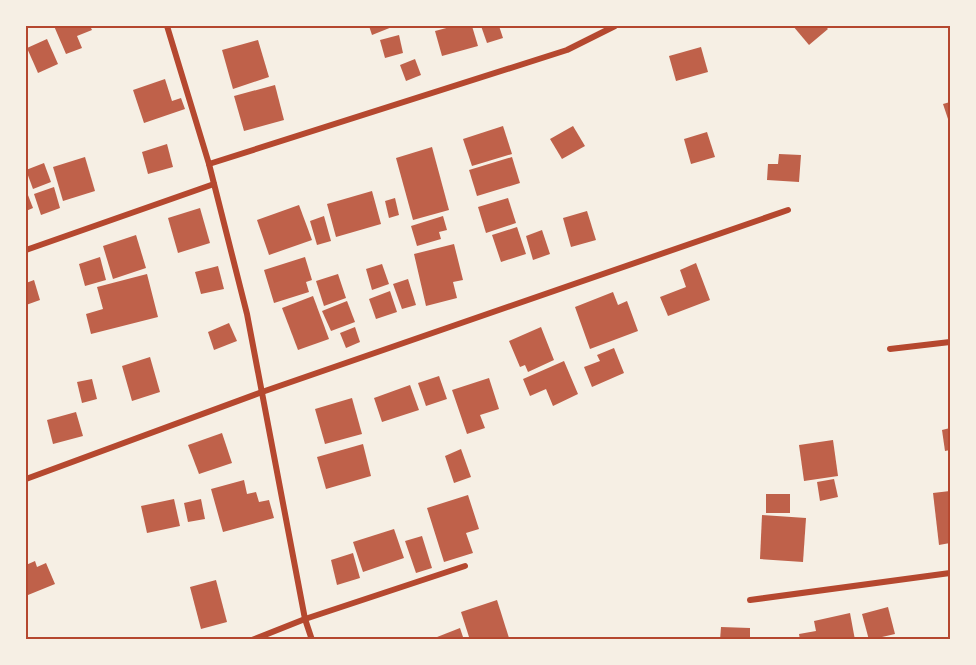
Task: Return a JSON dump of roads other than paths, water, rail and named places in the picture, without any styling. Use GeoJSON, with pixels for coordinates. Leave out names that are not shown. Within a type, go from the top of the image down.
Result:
{"type":"FeatureCollection","features":[{"type":"Feature","properties":{"kind":"street"},"geometry":{"type":"LineString","coordinates":[[167,26],[209,164],[247,314],[305,619],[312,639]]}},
{"type":"Feature","properties":{"kind":"street"},"geometry":{"type":"LineString","coordinates":[[209,164],[567,50],[615,26]]}},
{"type":"Feature","properties":{"kind":"street"},"geometry":{"type":"LineString","coordinates":[[26,250],[214,184]]}},
{"type":"Feature","properties":{"kind":"street"},"geometry":{"type":"LineString","coordinates":[[26,480],[262,392],[788,210]]}},
{"type":"Feature","properties":{"kind":"street"},"geometry":{"type":"LineString","coordinates":[[890,349],[951,342]]}},
{"type":"Feature","properties":{"kind":"street"},"geometry":{"type":"LineString","coordinates":[[252,639],[465,566]]}},
{"type":"Feature","properties":{"kind":"street"},"geometry":{"type":"LineString","coordinates":[[750,600],[951,573]]}}]}
